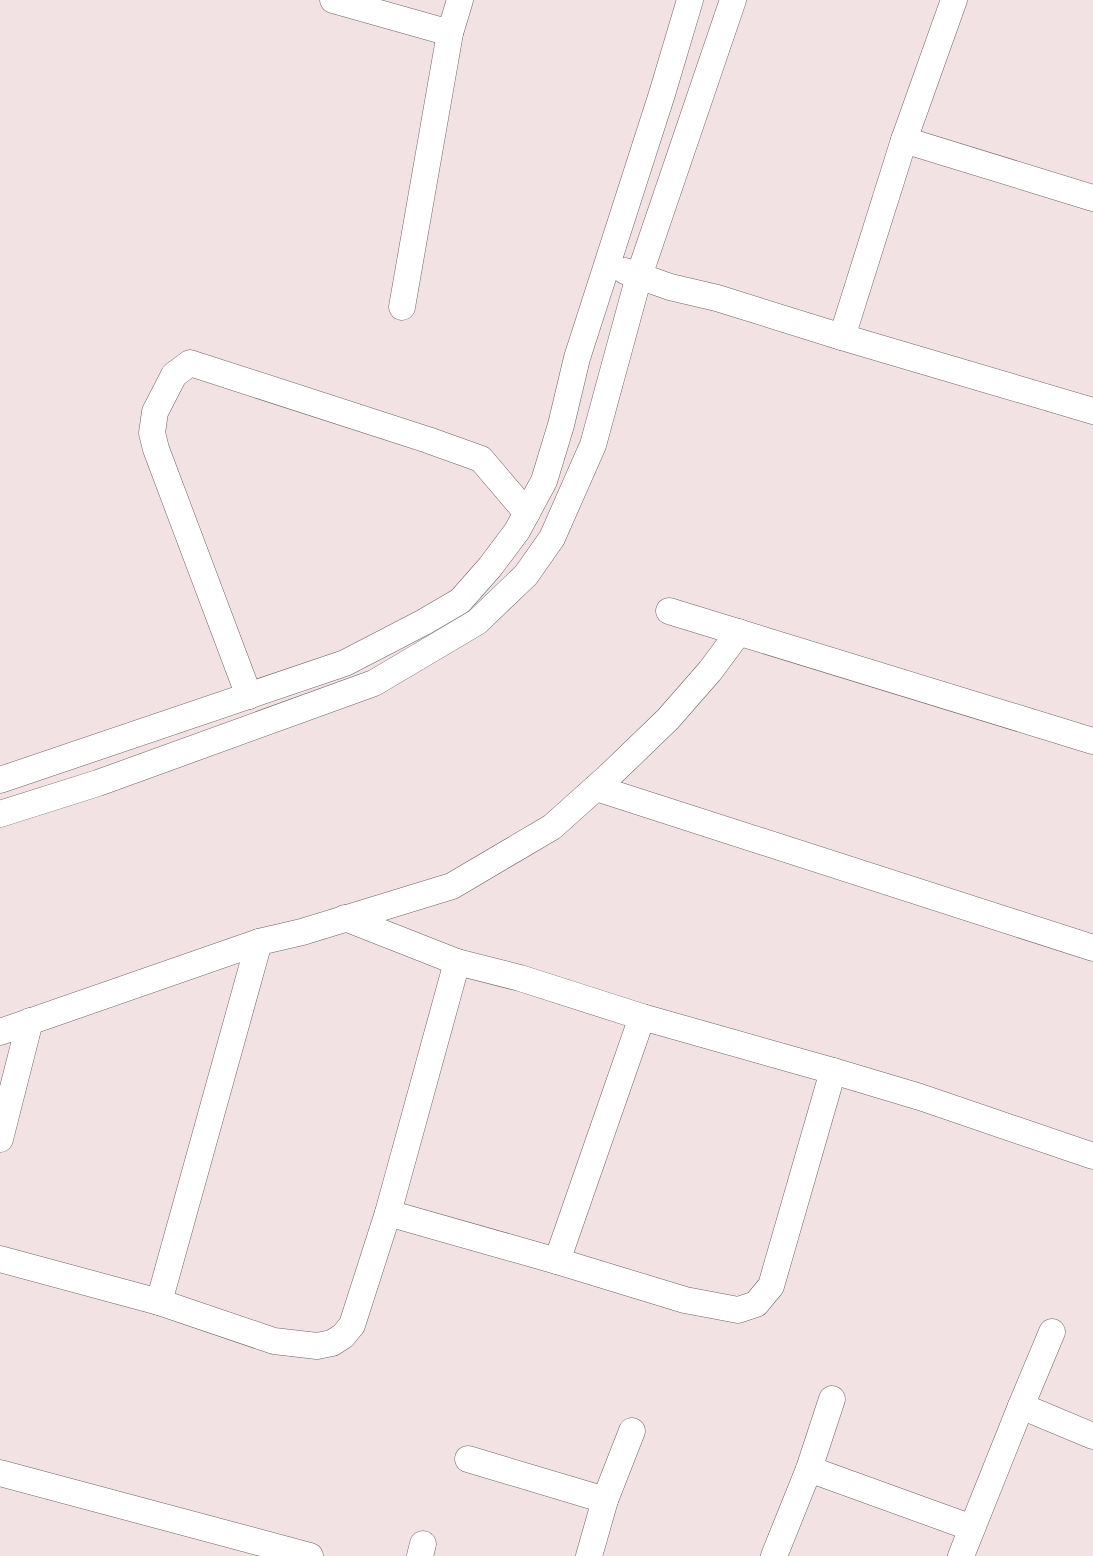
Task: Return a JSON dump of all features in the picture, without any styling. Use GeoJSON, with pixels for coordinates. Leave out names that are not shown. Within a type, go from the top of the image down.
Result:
{"type":"FeatureCollection","features":[{"type":"Feature","properties":{"kind":"street"},"geometry":{"type":"LineString","coordinates":[[333,0],[450,33]]}},
{"type":"Feature","properties":{"kind":"street"},"geometry":{"type":"LineString","coordinates":[[402,307],[450,33],[460,0]]}},
{"type":"Feature","properties":{"kind":"street"},"geometry":{"type":"LineString","coordinates":[[0,780],[345,663],[460,601],[517,531],[544,480],[561,425],[577,358],[690,0]]}},
{"type":"Feature","properties":{"kind":"street"},"geometry":{"type":"LineString","coordinates":[[0,814],[98,783],[374,683],[477,622],[526,575],[552,538],[593,445],[639,276],[733,0]]}},
{"type":"Feature","properties":{"kind":"street"},"geometry":{"type":"LineString","coordinates":[[842,337],[904,140],[954,0]]}},
{"type":"Feature","properties":{"kind":"street"},"geometry":{"type":"LineString","coordinates":[[904,140],[1093,198]]}},
{"type":"Feature","properties":{"kind":"street"},"geometry":{"type":"LineString","coordinates":[[607,265],[670,287],[717,298],[1093,411]]}},
{"type":"Feature","properties":{"kind":"street"},"geometry":{"type":"LineString","coordinates":[[249,696],[152,433],[155,412],[174,375],[190,363],[481,459],[527,513]]}},
{"type":"Feature","properties":{"kind":"street"},"geometry":{"type":"LineString","coordinates":[[669,611],[1093,741]]}},
{"type":"Feature","properties":{"kind":"street"},"geometry":{"type":"LineString","coordinates":[[0,1032],[259,942],[302,932],[452,886],[552,827],[668,719],[710,671],[739,632]]}},
{"type":"Feature","properties":{"kind":"street"},"geometry":{"type":"LineString","coordinates":[[84,752],[98,783]]}},
{"type":"Feature","properties":{"kind":"street"},"geometry":{"type":"LineString","coordinates":[[596,788],[1093,948]]}},
{"type":"Feature","properties":{"kind":"street"},"geometry":{"type":"LineString","coordinates":[[345,918],[457,962],[520,978],[642,1017],[920,1097],[1093,1156]]}},
{"type":"Feature","properties":{"kind":"street"},"geometry":{"type":"LineString","coordinates":[[159,1302],[259,942]]}},
{"type":"Feature","properties":{"kind":"street"},"geometry":{"type":"LineString","coordinates":[[0,1259],[159,1302],[274,1341],[317,1346],[332,1343],[343,1336],[352,1325],[388,1213],[457,962]]}},
{"type":"Feature","properties":{"kind":"street"},"geometry":{"type":"LineString","coordinates":[[557,1261],[642,1017]]}},
{"type":"Feature","properties":{"kind":"street"},"geometry":{"type":"LineString","coordinates":[[0,1139],[30,1021]]}},
{"type":"Feature","properties":{"kind":"street"},"geometry":{"type":"LineString","coordinates":[[388,1213],[685,1300],[738,1310],[756,1304],[771,1286],[833,1071]]}},
{"type":"Feature","properties":{"kind":"street"},"geometry":{"type":"LineString","coordinates":[[961,1556],[1052,1332]]}},
{"type":"Feature","properties":{"kind":"street"},"geometry":{"type":"LineString","coordinates":[[774,1556],[809,1469],[832,1399]]}},
{"type":"Feature","properties":{"kind":"street"},"geometry":{"type":"LineString","coordinates":[[1021,1406],[1093,1436]]}},
{"type":"Feature","properties":{"kind":"street"},"geometry":{"type":"LineString","coordinates":[[589,1556],[605,1500],[632,1431]]}},
{"type":"Feature","properties":{"kind":"street"},"geometry":{"type":"LineString","coordinates":[[468,1459],[605,1500]]}},
{"type":"Feature","properties":{"kind":"street"},"geometry":{"type":"LineString","coordinates":[[809,1469],[972,1528]]}},
{"type":"Feature","properties":{"kind":"street"},"geometry":{"type":"LineString","coordinates":[[0,1473],[232,1546],[310,1556]]}}]}
